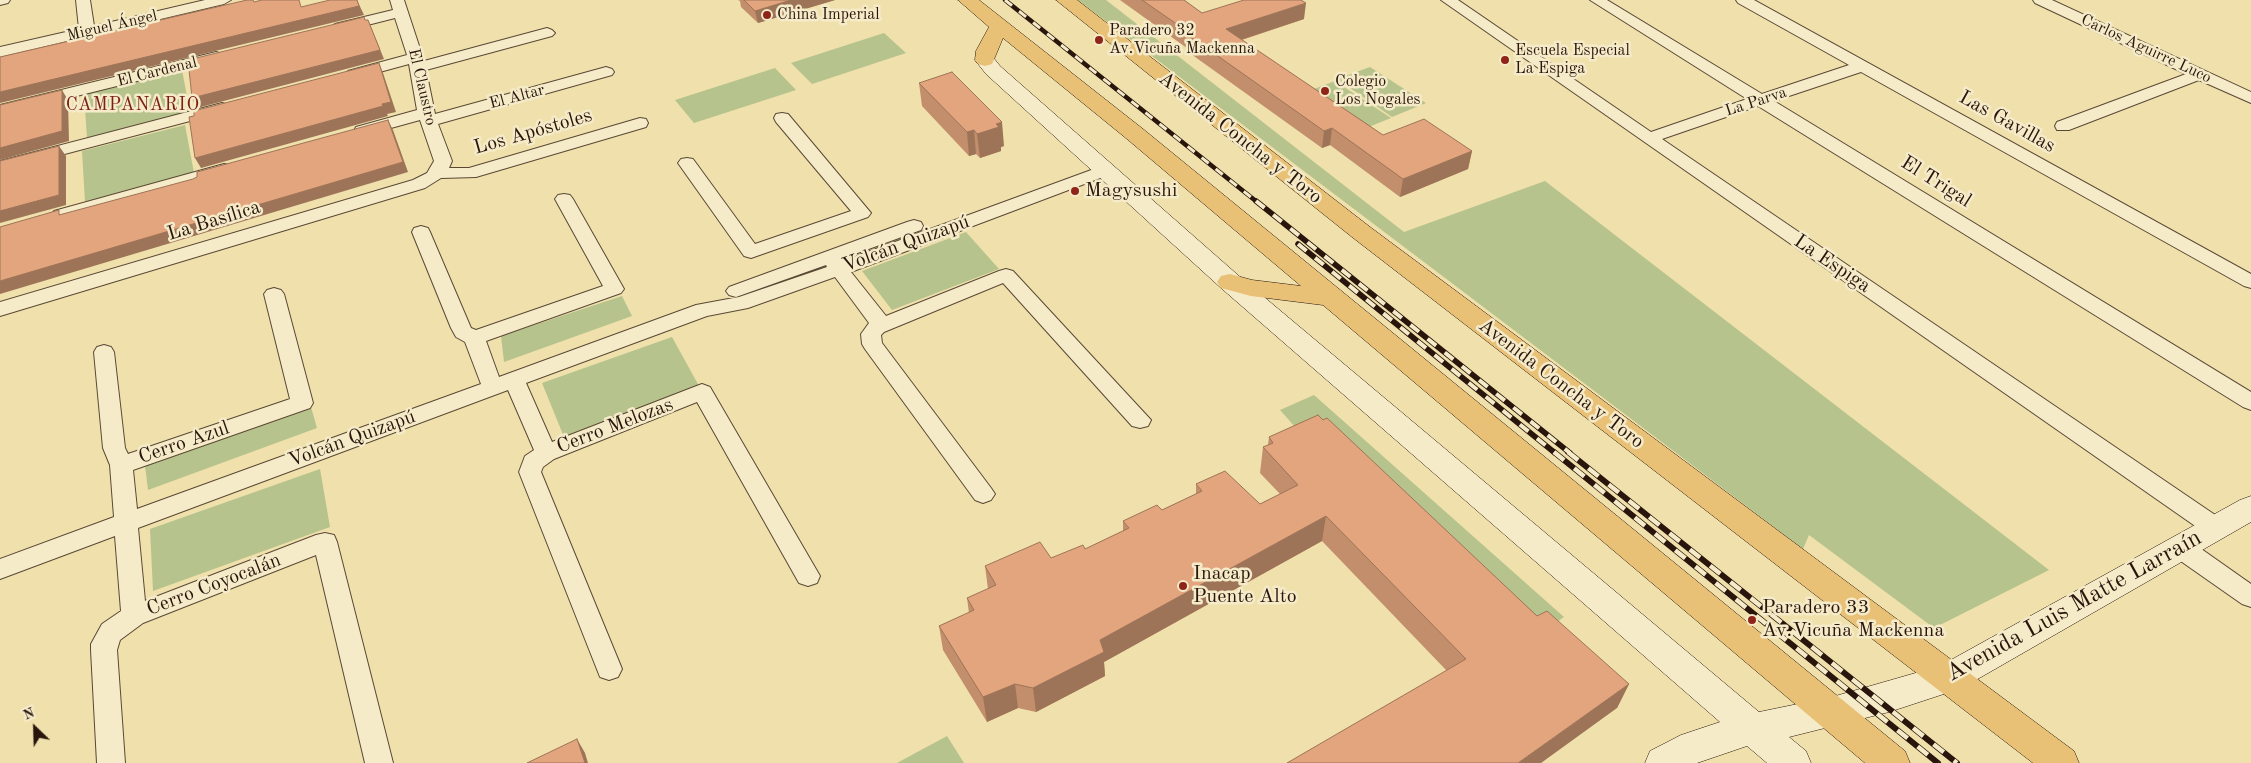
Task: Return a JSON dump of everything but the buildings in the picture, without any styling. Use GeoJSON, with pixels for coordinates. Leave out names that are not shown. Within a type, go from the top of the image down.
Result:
{"type":"FeatureCollection","features":[{"type":"Feature","properties":{"kind":"main road"},"geometry":{"type":"LineString","coordinates":[[967,0],[1135,134],[1892,763]]}},
{"type":"Feature","properties":{"kind":"main road","name":"Avenida Concha y Toro"},"geometry":{"type":"LineString","coordinates":[[1065,0],[1361,232],[2061,763]]}},
{"type":"Feature","properties":{"kind":"main road"},"geometry":{"type":"LineString","coordinates":[[985,60],[986,51],[999,26]]}},
{"type":"Feature","properties":{"kind":"main road"},"geometry":{"type":"LineString","coordinates":[[1230,282],[1251,288],[1329,297]]}},
{"type":"Feature","properties":{"kind":"street"},"geometry":{"type":"LineString","coordinates":[[84,0],[87,32]]}},
{"type":"Feature","properties":{"kind":"street","name":"Miguel Ángel"},"geometry":{"type":"LineString","coordinates":[[0,52],[224,0]]}},
{"type":"Feature","properties":{"kind":"street","name":"La Espiga"},"geometry":{"type":"LineString","coordinates":[[1448,0],[2216,528]]}},
{"type":"Feature","properties":{"kind":"street","name":"El Trigal"},"geometry":{"type":"LineString","coordinates":[[1597,0],[2251,402]]}},
{"type":"Feature","properties":{"kind":"street","name":"Las Gavillas"},"geometry":{"type":"LineString","coordinates":[[1743,0],[2251,282]]}},
{"type":"Feature","properties":{"kind":"street","name":"Carlos Aguirre Luco"},"geometry":{"type":"LineString","coordinates":[[2040,0],[2251,98]]}},
{"type":"Feature","properties":{"kind":"street"},"geometry":{"type":"LineString","coordinates":[[324,31],[399,6]]}},
{"type":"Feature","properties":{"kind":"street","name":"El Claustro"},"geometry":{"type":"LineString","coordinates":[[399,6],[417,63],[427,117],[443,161],[438,173]]}},
{"type":"Feature","properties":{"kind":"street"},"geometry":{"type":"LineString","coordinates":[[341,78],[547,34]]}},
{"type":"Feature","properties":{"kind":"street","name":"El Cardenal"},"geometry":{"type":"LineString","coordinates":[[0,110],[229,54]]}},
{"type":"Feature","properties":{"kind":"street"},"geometry":{"type":"LineString","coordinates":[[985,60],[993,70],[1230,282],[1793,763]]}},
{"type":"Feature","properties":{"kind":"street","name":"La Parva"},"geometry":{"type":"LineString","coordinates":[[1648,138],[1862,66]]}},
{"type":"Feature","properties":{"kind":"street","name":"El Altar"},"geometry":{"type":"LineString","coordinates":[[350,134],[427,117],[606,72]]}},
{"type":"Feature","properties":{"kind":"street"},"geometry":{"type":"LineString","coordinates":[[2063,126],[2199,74]]}},
{"type":"Feature","properties":{"kind":"street"},"geometry":{"type":"LineString","coordinates":[[0,166],[238,104]]}},
{"type":"Feature","properties":{"kind":"street"},"geometry":{"type":"LineString","coordinates":[[686,163],[751,252],[862,213],[782,118]]}},
{"type":"Feature","properties":{"kind":"street","name":"Los Apóstoles"},"geometry":{"type":"LineString","coordinates":[[438,173],[458,174],[476,171],[640,123]]}},
{"type":"Feature","properties":{"kind":"street","name":"Volcán Quizapú"},"geometry":{"type":"LineString","coordinates":[[0,569],[703,310],[768,295],[834,263],[1100,165]]}},
{"type":"Feature","properties":{"kind":"street"},"geometry":{"type":"LineString","coordinates":[[47,218],[237,166]]}},
{"type":"Feature","properties":{"kind":"street","name":"La Basílica"},"geometry":{"type":"LineString","coordinates":[[0,309],[419,184],[438,173]]}},
{"type":"Feature","properties":{"kind":"street"},"geometry":{"type":"LineString","coordinates":[[474,338],[614,289],[564,200]]}},
{"type":"Feature","properties":{"kind":"street"},"geometry":{"type":"LineString","coordinates":[[810,231],[881,324]]}},
{"type":"Feature","properties":{"kind":"street"},"geometry":{"type":"LineString","coordinates":[[421,232],[461,328],[463,332],[474,338],[493,388]]}},
{"type":"Feature","properties":{"kind":"street"},"geometry":{"type":"LineString","coordinates":[[983,494],[872,344],[871,334],[881,324],[1006,275],[1140,420]]}},
{"type":"Feature","properties":{"kind":"street","name":"Cerro Azul"},"geometry":{"type":"LineString","coordinates":[[125,523],[120,465],[302,403],[274,294]]}},
{"type":"Feature","properties":{"kind":"street"},"geometry":{"type":"LineString","coordinates":[[104,352],[114,448],[120,465]]}},
{"type":"Feature","properties":{"kind":"street","name":"Cerro Melozas"},"geometry":{"type":"LineString","coordinates":[[514,380],[546,453],[702,392],[808,576]]}},
{"type":"Feature","properties":{"kind":"street"},"geometry":{"type":"LineString","coordinates":[[546,453],[534,462],[530,472],[609,669]]}},
{"type":"Feature","properties":{"kind":"street","name":"Avenida Luis Matte Larraín"},"geometry":{"type":"LineString","coordinates":[[1663,763],[1702,744],[1753,729],[1832,712],[1889,697],[1950,678],[2251,508]]}},
{"type":"Feature","properties":{"kind":"street","name":"Cerro Coyocalán"},"geometry":{"type":"LineString","coordinates":[[125,523],[134,616],[325,542],[379,763]]}},
{"type":"Feature","properties":{"kind":"street"},"geometry":{"type":"LineString","coordinates":[[2181,548],[2251,597]]}},
{"type":"Feature","properties":{"kind":"street"},"geometry":{"type":"LineString","coordinates":[[111,763],[104,644],[117,626],[134,616]]}},
{"type":"Feature","properties":{"kind":"green space"},"geometry":{"type":"Polygon","coordinates":[[[1078,0],[1106,0],[1404,232],[1545,181],[2049,570],[1934,628],[1809,535],[1803,549],[1078,0]]]}},
{"type":"Feature","properties":{"kind":"green space"},"geometry":{"type":"Polygon","coordinates":[[[884,33],[906,53],[812,84],[791,63],[884,33]]]}},
{"type":"Feature","properties":{"kind":"green space"},"geometry":{"type":"Polygon","coordinates":[[[1370,67],[1426,103],[1392,117],[1337,79],[1370,67]]]}},
{"type":"Feature","properties":{"kind":"green space"},"geometry":{"type":"Polygon","coordinates":[[[775,68],[796,90],[694,123],[675,100],[775,68]]]}},
{"type":"Feature","properties":{"kind":"green space"},"geometry":{"type":"Polygon","coordinates":[[[182,70],[190,112],[87,138],[84,94],[182,70]]]}},
{"type":"Feature","properties":{"kind":"green space"},"geometry":{"type":"Polygon","coordinates":[[[1335,81],[1391,118],[1356,132],[1301,94],[1335,81]]]}},
{"type":"Feature","properties":{"kind":"green space"},"geometry":{"type":"Polygon","coordinates":[[[185,125],[194,173],[85,202],[82,151],[185,125]]]}},
{"type":"Feature","properties":{"kind":"green space"},"geometry":{"type":"Polygon","coordinates":[[[966,232],[999,269],[892,310],[862,271],[966,232]]]}},
{"type":"Feature","properties":{"kind":"green space"},"geometry":{"type":"Polygon","coordinates":[[[622,296],[632,316],[504,362],[501,336],[622,296]]]}},
{"type":"Feature","properties":{"kind":"green space"},"geometry":{"type":"Polygon","coordinates":[[[672,337],[699,386],[564,437],[542,383],[672,337]]]}},
{"type":"Feature","properties":{"kind":"green space"},"geometry":{"type":"Polygon","coordinates":[[[1314,395],[1564,617],[1537,636],[1304,437],[1280,410],[1314,395]]]}},
{"type":"Feature","properties":{"kind":"green space"},"geometry":{"type":"Polygon","coordinates":[[[311,407],[317,428],[148,490],[145,465],[311,407]]]}},
{"type":"Feature","properties":{"kind":"green space"},"geometry":{"type":"Polygon","coordinates":[[[320,469],[330,527],[153,591],[150,529],[320,469]]]}},
{"type":"Feature","properties":{"kind":"green space"},"geometry":{"type":"Polygon","coordinates":[[[947,736],[964,763],[897,763],[947,736]]]}},
{"type":"Feature","properties":{"kind":"railway"},"geometry":{"type":"LineString","coordinates":[[1005,0],[1257,202]]}},
{"type":"Feature","properties":{"kind":"railway"},"geometry":{"type":"LineString","coordinates":[[1256,201],[1570,453]]}},
{"type":"Feature","properties":{"kind":"railway"},"geometry":{"type":"LineString","coordinates":[[1298,244],[1555,453]]}},
{"type":"Feature","properties":{"kind":"railway"},"geometry":{"type":"LineString","coordinates":[[1554,452],[1938,763]]}},
{"type":"Feature","properties":{"kind":"railway"},"geometry":{"type":"LineString","coordinates":[[1568,452],[1957,763]]}},
{"type":"Feature","properties":{"kind":"place","name":"China Imperial"},"geometry":{"type":"Point","coordinates":[767,15]}},
{"type":"Feature","properties":{"kind":"place","name":"Paradero 32 Av.Vicuña Mackenna"},"geometry":{"type":"Point","coordinates":[1099,40]}},
{"type":"Feature","properties":{"kind":"place","name":"Escuela Especial La Espiga"},"geometry":{"type":"Point","coordinates":[1505,60]}},
{"type":"Feature","properties":{"kind":"place","name":"Colegio Los Nogales"},"geometry":{"type":"Point","coordinates":[1325,91]}},
{"type":"Feature","properties":{"kind":"place","name":"Magysushi"},"geometry":{"type":"Point","coordinates":[1075,191]}},
{"type":"Feature","properties":{"kind":"place","name":"Inacap Puente Alto"},"geometry":{"type":"Point","coordinates":[1183,586]}},
{"type":"Feature","properties":{"kind":"place","name":"Paradero 33 Av.Vicuña Mackenna"},"geometry":{"type":"Point","coordinates":[1752,620]}},
{"type":"Feature","properties":{"kind":"district","name":"CAMPANARIO"},"geometry":{"type":"Point","coordinates":[133,105]}}]}
